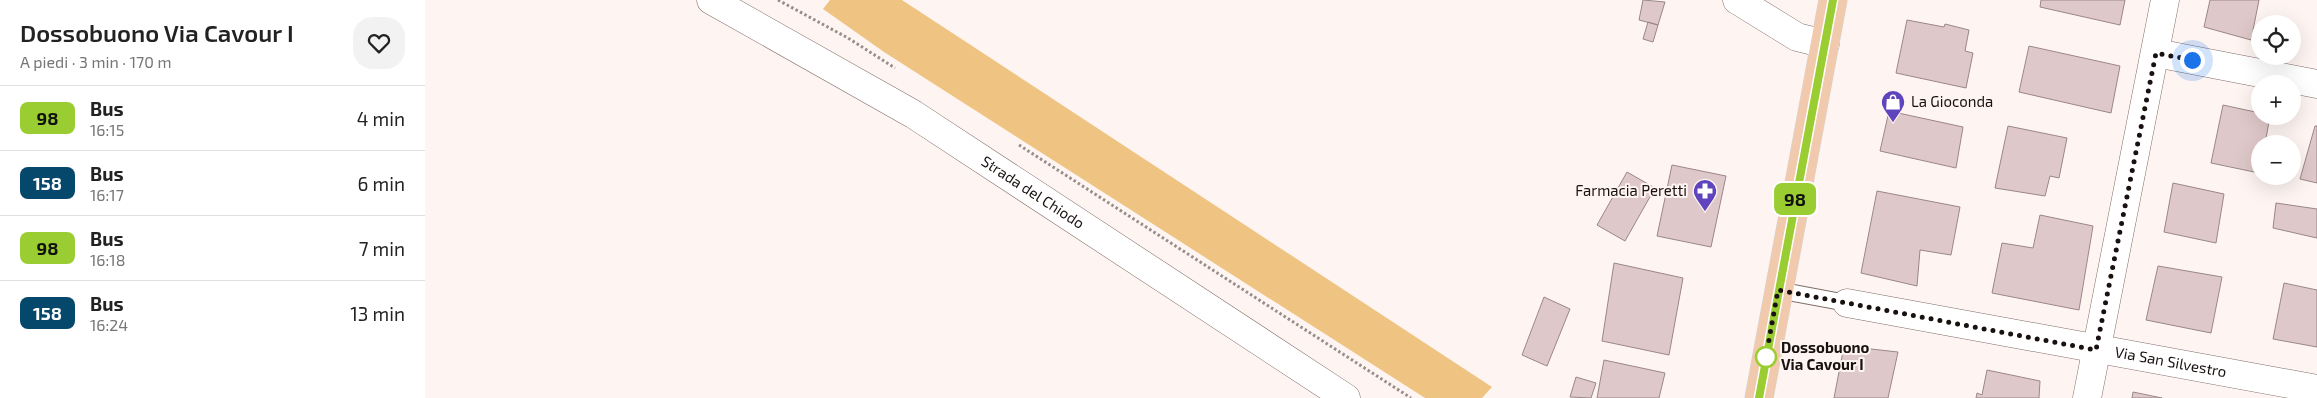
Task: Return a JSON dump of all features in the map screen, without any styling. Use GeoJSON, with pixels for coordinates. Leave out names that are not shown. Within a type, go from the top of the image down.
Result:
{"type":"FeatureCollection","features":[{"type":"Feature","properties":{"kind":"main road"},"geometry":{"type":"LineString","coordinates":[[1759,398],[1833,0]]}},
{"type":"Feature","properties":{"kind":"street","name":"Strada del Chiodo"},"geometry":{"type":"LineString","coordinates":[[711,0],[913,114],[1347,398]]}},
{"type":"Feature","properties":{"kind":"street"},"geometry":{"type":"LineString","coordinates":[[1737,0],[1797,37],[1825,44]]}},
{"type":"Feature","properties":{"kind":"street"},"geometry":{"type":"LineString","coordinates":[[2087,398],[2165,0]]}},
{"type":"Feature","properties":{"kind":"street"},"geometry":{"type":"LineString","coordinates":[[2156,53],[2317,84]]}},
{"type":"Feature","properties":{"kind":"street","name":"Via San Silvestro"},"geometry":{"type":"LineString","coordinates":[[1847,304],[2317,389]]}},
{"type":"Feature","properties":{"kind":"lane"},"geometry":{"type":"LineString","coordinates":[[1778,290],[1847,304]]}},
{"type":"Feature","properties":{"kind":"path"},"geometry":{"type":"LineString","coordinates":[[777,0],[848,38],[898,70]]}},
{"type":"Feature","properties":{"kind":"path"},"geometry":{"type":"LineString","coordinates":[[1013,142],[1411,398]]}},
{"type":"Feature","properties":{"kind":"shaded area"},"geometry":{"type":"Polygon","coordinates":[[[830,0],[902,0],[1492,387],[1482,398],[1425,398],[884,52],[823,9],[830,0]]]}},
{"type":"Feature","properties":{"kind":"building"},"geometry":{"type":"Polygon","coordinates":[[[1643,0],[1665,2],[1658,25],[1639,20],[1643,0]]]}},
{"type":"Feature","properties":{"kind":"building"},"geometry":{"type":"Polygon","coordinates":[[[2041,0],[2125,0],[2120,25],[2040,7],[2041,0]]]}},
{"type":"Feature","properties":{"kind":"building"},"geometry":{"type":"Polygon","coordinates":[[[2210,0],[2259,0],[2256,15],[2251,15],[2251,40],[2204,27],[2210,0]]]}},
{"type":"Feature","properties":{"kind":"building"},"geometry":{"type":"Polygon","coordinates":[[[1907,20],[1944,27],[1945,24],[1969,30],[1965,51],[1973,53],[1966,88],[1896,73],[1907,20]]]}},
{"type":"Feature","properties":{"kind":"building"},"geometry":{"type":"Polygon","coordinates":[[[1648,22],[1658,25],[1653,42],[1643,39],[1648,22]]]}},
{"type":"Feature","properties":{"kind":"building"},"geometry":{"type":"Polygon","coordinates":[[[2029,46],[2120,66],[2111,113],[2019,92],[2029,46]]]}},
{"type":"Feature","properties":{"kind":"building"},"geometry":{"type":"Polygon","coordinates":[[[2223,105],[2251,111],[2251,125],[2268,125],[2267,135],[2251,135],[2251,171],[2211,163],[2223,105]]]}},
{"type":"Feature","properties":{"kind":"building"},"geometry":{"type":"Polygon","coordinates":[[[1889,111],[1963,127],[1956,168],[1880,151],[1889,111]]]}},
{"type":"Feature","properties":{"kind":"building"},"geometry":{"type":"Polygon","coordinates":[[[2008,126],[2067,138],[2059,178],[2050,176],[2045,196],[1995,188],[2008,126]]]}},
{"type":"Feature","properties":{"kind":"building"},"geometry":{"type":"Polygon","coordinates":[[[2315,126],[2317,126],[2317,183],[2301,179],[2315,126]]]}},
{"type":"Feature","properties":{"kind":"building"},"geometry":{"type":"Polygon","coordinates":[[[1672,165],[1726,176],[1711,247],[1657,236],[1672,165]]]}},
{"type":"Feature","properties":{"kind":"building"},"geometry":{"type":"Polygon","coordinates":[[[1627,172],[1655,188],[1625,241],[1597,225],[1627,172]]]}},
{"type":"Feature","properties":{"kind":"building"},"geometry":{"type":"Polygon","coordinates":[[[2173,183],[2224,194],[2216,243],[2164,232],[2173,183]]]}},
{"type":"Feature","properties":{"kind":"building"},"geometry":{"type":"Polygon","coordinates":[[[1877,191],[1960,207],[1951,255],[1920,250],[1917,286],[1861,273],[1877,191]]]}},
{"type":"Feature","properties":{"kind":"building"},"geometry":{"type":"Polygon","coordinates":[[[2276,203],[2317,209],[2317,238],[2273,228],[2276,203]]]}},
{"type":"Feature","properties":{"kind":"building"},"geometry":{"type":"Polygon","coordinates":[[[2040,215],[2093,226],[2079,310],[1992,293],[2002,243],[2033,248],[2040,215]]]}},
{"type":"Feature","properties":{"kind":"building"},"geometry":{"type":"Polygon","coordinates":[[[1614,263],[1683,278],[1669,355],[1602,341],[1614,263]]]}},
{"type":"Feature","properties":{"kind":"building"},"geometry":{"type":"Polygon","coordinates":[[[2158,266],[2222,277],[2211,333],[2146,320],[2158,266]]]}},
{"type":"Feature","properties":{"kind":"building"},"geometry":{"type":"Polygon","coordinates":[[[2284,283],[2317,290],[2317,347],[2273,339],[2284,283]]]}},
{"type":"Feature","properties":{"kind":"building"},"geometry":{"type":"Polygon","coordinates":[[[1544,297],[1570,309],[1547,366],[1522,355],[1544,297]]]}},
{"type":"Feature","properties":{"kind":"building"},"geometry":{"type":"Polygon","coordinates":[[[1844,346],[1898,352],[1888,398],[1834,398],[1844,346]]]}},
{"type":"Feature","properties":{"kind":"building"},"geometry":{"type":"Polygon","coordinates":[[[1604,360],[1665,373],[1659,398],[1597,398],[1604,360]]]}},
{"type":"Feature","properties":{"kind":"building"},"geometry":{"type":"Polygon","coordinates":[[[1987,370],[2040,381],[2039,398],[1976,398],[1977,393],[1982,395],[1987,370]]]}},
{"type":"Feature","properties":{"kind":"building"},"geometry":{"type":"Polygon","coordinates":[[[1576,377],[1596,383],[1591,398],[1570,397],[1576,377]]]}},
{"type":"Feature","properties":{"kind":"building"},"geometry":{"type":"Polygon","coordinates":[[[2133,392],[2162,398],[2132,398],[2133,392]]]}},
{"type":"Feature","properties":{"kind":"bus line","name":"98"},"geometry":{"type":"LineString","coordinates":[[1759,398],[1833,0]]}},
{"type":"Feature","properties":{"kind":"place","name":"La Gioconda"},"geometry":{"type":"Point","coordinates":[1893,123]}},
{"type":"Feature","properties":{"kind":"place","name":"Farmacia Peretti"},"geometry":{"type":"Point","coordinates":[1705,212]}},
{"type":"Feature","properties":{"kind":"place","name":"Dossobuono Via Cavour I"},"geometry":{"type":"Point","coordinates":[1766,357]}},
{"type":"Feature","properties":{"kind":"route"},"geometry":{"type":"LineString","coordinates":[[1766,357],[1765,362],[1778,290],[2096,350],[2156,53],[2192,60]]}}]}
